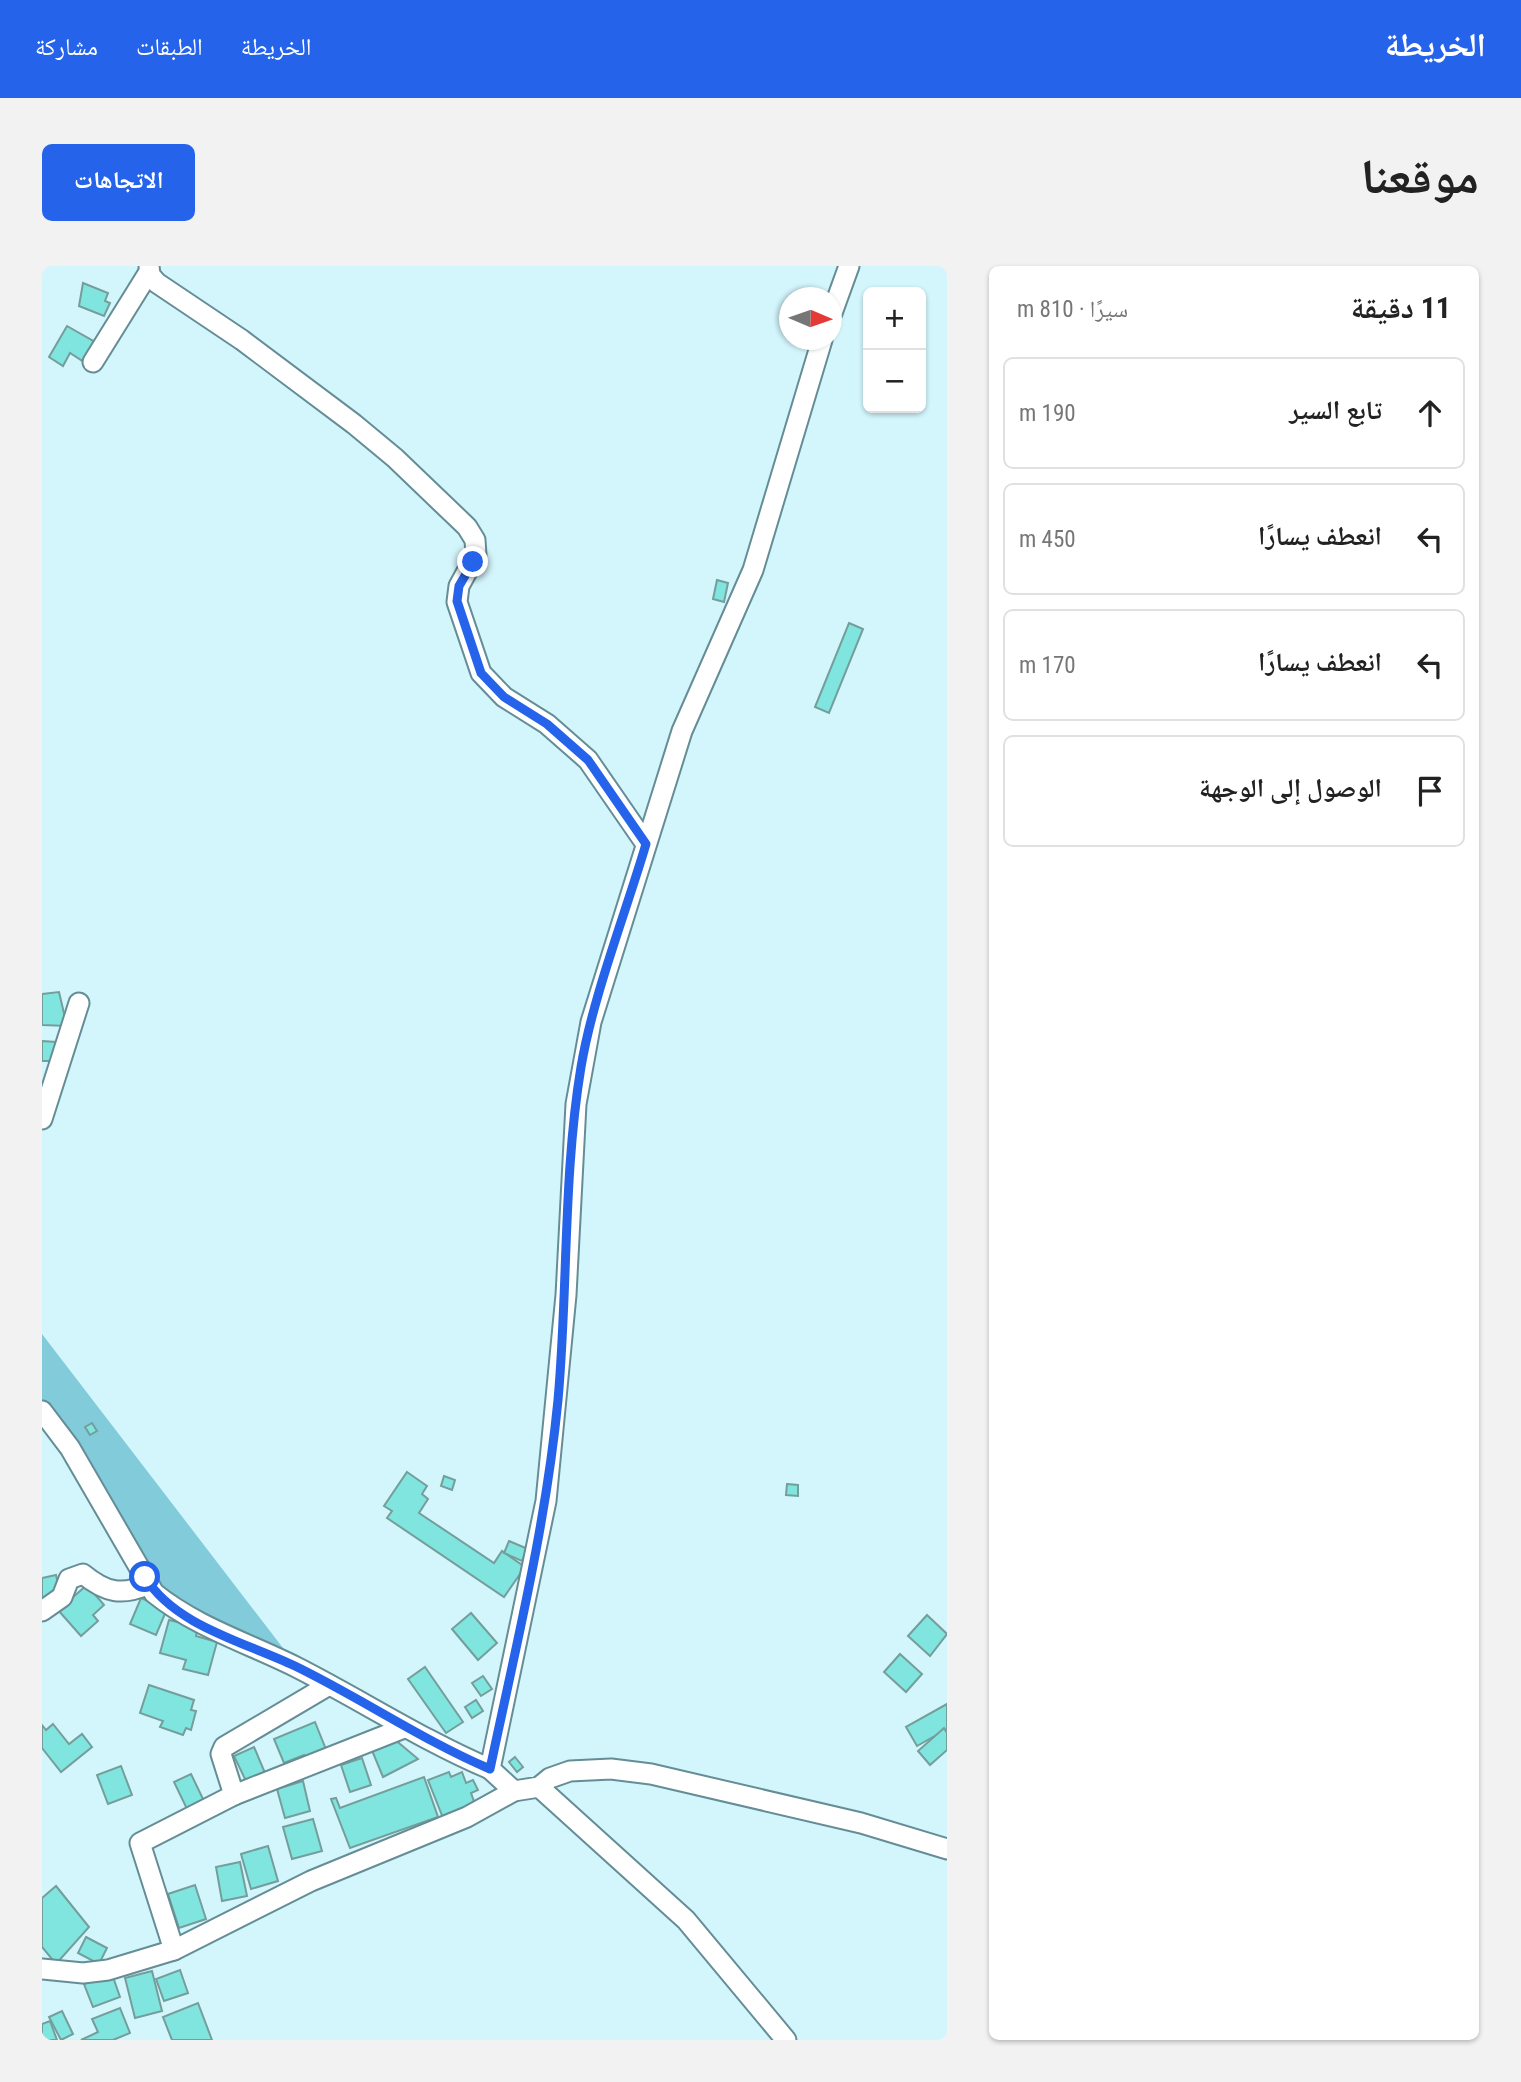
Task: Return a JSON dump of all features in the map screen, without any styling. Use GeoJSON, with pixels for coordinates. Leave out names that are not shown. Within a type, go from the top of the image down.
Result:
{"type":"FeatureCollection","features":[{"type":"Feature","properties":{"kind":"street"},"geometry":{"type":"LineString","coordinates":[[841,287],[849,266]]}},
{"type":"Feature","properties":{"kind":"street"},"geometry":{"type":"LineString","coordinates":[[93,362],[149,269],[157,283],[242,340],[395,458],[467,527],[475,540],[476,555],[459,586],[457,601],[481,673],[504,697],[538,718],[588,760],[646,844]]}},
{"type":"Feature","properties":{"kind":"street"},"geometry":{"type":"LineString","coordinates":[[490,1769],[546,1501],[558,1401],[575,1117],[581,1065],[591,1022],[682,732],[753,570],[819,350]]}},
{"type":"Feature","properties":{"kind":"street"},"geometry":{"type":"LineString","coordinates":[[42,1119],[79,1003]]}},
{"type":"Feature","properties":{"kind":"street"},"geometry":{"type":"LineString","coordinates":[[42,1412],[70,1448],[154,1593],[175,1610],[329,1685],[404,1728],[490,1769],[514,1791]]}},
{"type":"Feature","properties":{"kind":"street"},"geometry":{"type":"LineString","coordinates":[[42,1611],[62,1597],[69,1579],[83,1574],[99,1587],[113,1592],[130,1592],[149,1584]]}},
{"type":"Feature","properties":{"kind":"street"},"geometry":{"type":"LineString","coordinates":[[234,1796],[221,1754],[224,1747],[329,1685]]}},
{"type":"Feature","properties":{"kind":"street"},"geometry":{"type":"LineString","coordinates":[[174,1950],[140,1843],[234,1796],[404,1728]]}},
{"type":"Feature","properties":{"kind":"street"},"geometry":{"type":"LineString","coordinates":[[42,1969],[83,1973],[108,1970],[174,1950],[311,1881],[467,1817],[514,1791],[539,1787],[550,1778],[570,1771],[611,1769],[651,1774],[861,1823],[947,1849]]}},
{"type":"Feature","properties":{"kind":"street"},"geometry":{"type":"LineString","coordinates":[[539,1787],[686,1920],[786,2040]]}},
{"type":"Feature","properties":{"kind":"shaded area"},"geometry":{"type":"Polygon","coordinates":[[[42,1334],[286,1652],[189,1610],[168,1594],[152,1576],[77,1441],[42,1400],[42,1334]]]}},
{"type":"Feature","properties":{"kind":"building"},"geometry":{"type":"Polygon","coordinates":[[[83,283],[108,293],[105,301],[110,303],[104,316],[79,306],[83,283]]]}},
{"type":"Feature","properties":{"kind":"building"},"geometry":{"type":"Polygon","coordinates":[[[67,326],[95,342],[84,362],[70,353],[63,366],[49,357],[67,326]]]}},
{"type":"Feature","properties":{"kind":"building"},"geometry":{"type":"Polygon","coordinates":[[[717,580],[728,583],[724,602],[713,599],[717,580]]]}},
{"type":"Feature","properties":{"kind":"building"},"geometry":{"type":"Polygon","coordinates":[[[849,623],[863,629],[829,713],[815,707],[849,623]]]}},
{"type":"Feature","properties":{"kind":"building"},"geometry":{"type":"Polygon","coordinates":[[[59,992],[67,1026],[42,1025],[42,994],[59,992]]]}},
{"type":"Feature","properties":{"kind":"building"},"geometry":{"type":"Polygon","coordinates":[[[42,1041],[56,1042],[55,1061],[42,1061],[42,1041]]]}},
{"type":"Feature","properties":{"kind":"building"},"geometry":{"type":"Polygon","coordinates":[[[92,1423],[97,1431],[90,1435],[85,1427],[92,1423]]]}},
{"type":"Feature","properties":{"kind":"building"},"geometry":{"type":"Polygon","coordinates":[[[407,1472],[427,1486],[422,1494],[428,1499],[419,1513],[494,1563],[502,1551],[525,1567],[504,1597],[387,1518],[392,1511],[384,1506],[407,1472]]]}},
{"type":"Feature","properties":{"kind":"building"},"geometry":{"type":"Polygon","coordinates":[[[444,1476],[455,1480],[452,1490],[441,1486],[444,1476]]]}},
{"type":"Feature","properties":{"kind":"building"},"geometry":{"type":"Polygon","coordinates":[[[787,1484],[798,1485],[798,1496],[786,1495],[787,1484]]]}},
{"type":"Feature","properties":{"kind":"building"},"geometry":{"type":"Polygon","coordinates":[[[509,1541],[528,1549],[522,1561],[504,1553],[509,1541]]]}},
{"type":"Feature","properties":{"kind":"building"},"geometry":{"type":"Polygon","coordinates":[[[56,1575],[60,1593],[47,1595],[48,1602],[42,1603],[42,1578],[56,1575]]]}},
{"type":"Feature","properties":{"kind":"building"},"geometry":{"type":"Polygon","coordinates":[[[87,1585],[104,1605],[93,1615],[98,1621],[81,1636],[58,1610],[87,1585]]]}},
{"type":"Feature","properties":{"kind":"building"},"geometry":{"type":"Polygon","coordinates":[[[141,1598],[167,1609],[156,1635],[130,1624],[141,1598]]]}},
{"type":"Feature","properties":{"kind":"building"},"geometry":{"type":"Polygon","coordinates":[[[471,1613],[497,1643],[478,1660],[452,1629],[471,1613]]]}},
{"type":"Feature","properties":{"kind":"building"},"geometry":{"type":"Polygon","coordinates":[[[927,1615],[947,1634],[930,1656],[908,1636],[927,1615]]]}},
{"type":"Feature","properties":{"kind":"building"},"geometry":{"type":"Polygon","coordinates":[[[169,1620],[198,1627],[196,1636],[217,1642],[208,1675],[183,1669],[186,1660],[160,1653],[169,1620]]]}},
{"type":"Feature","properties":{"kind":"building"},"geometry":{"type":"Polygon","coordinates":[[[900,1654],[922,1674],[906,1692],[884,1672],[900,1654]]]}},
{"type":"Feature","properties":{"kind":"building"},"geometry":{"type":"Polygon","coordinates":[[[425,1667],[463,1722],[446,1733],[408,1679],[425,1667]]]}},
{"type":"Feature","properties":{"kind":"building"},"geometry":{"type":"Polygon","coordinates":[[[483,1676],[492,1689],[481,1696],[472,1683],[483,1676]]]}},
{"type":"Feature","properties":{"kind":"building"},"geometry":{"type":"Polygon","coordinates":[[[149,1685],[194,1700],[191,1710],[196,1711],[191,1730],[186,1728],[183,1735],[160,1727],[163,1721],[140,1713],[149,1685]]]}},
{"type":"Feature","properties":{"kind":"building"},"geometry":{"type":"Polygon","coordinates":[[[476,1700],[483,1711],[472,1718],[465,1707],[476,1700]]]}},
{"type":"Feature","properties":{"kind":"building"},"geometry":{"type":"Polygon","coordinates":[[[947,1704],[947,1729],[917,1746],[906,1727],[947,1704]]]}},
{"type":"Feature","properties":{"kind":"building"},"geometry":{"type":"Polygon","coordinates":[[[315,1722],[327,1752],[306,1760],[304,1755],[284,1763],[274,1739],[315,1722]]]}},
{"type":"Feature","properties":{"kind":"building"},"geometry":{"type":"Polygon","coordinates":[[[53,1724],[69,1744],[82,1734],[92,1747],[61,1772],[42,1748],[42,1725],[46,1730],[53,1724]]]}},
{"type":"Feature","properties":{"kind":"building"},"geometry":{"type":"Polygon","coordinates":[[[944,1728],[947,1733],[947,1750],[930,1765],[918,1751],[944,1728]]]}},
{"type":"Feature","properties":{"kind":"building"},"geometry":{"type":"Polygon","coordinates":[[[393,1738],[418,1759],[383,1777],[371,1748],[393,1738]]]}},
{"type":"Feature","properties":{"kind":"building"},"geometry":{"type":"Polygon","coordinates":[[[254,1747],[265,1773],[246,1781],[234,1756],[254,1747]]]}},
{"type":"Feature","properties":{"kind":"building"},"geometry":{"type":"Polygon","coordinates":[[[515,1757],[523,1767],[517,1772],[509,1762],[515,1757]]]}},
{"type":"Feature","properties":{"kind":"building"},"geometry":{"type":"Polygon","coordinates":[[[362,1758],[371,1785],[350,1792],[341,1765],[362,1758]]]}},
{"type":"Feature","properties":{"kind":"building"},"geometry":{"type":"Polygon","coordinates":[[[121,1766],[132,1795],[108,1804],[97,1775],[121,1766]]]}},
{"type":"Feature","properties":{"kind":"building"},"geometry":{"type":"Polygon","coordinates":[[[449,1772],[451,1777],[462,1772],[466,1783],[473,1780],[478,1790],[471,1793],[475,1804],[443,1818],[428,1780],[449,1772]]]}},
{"type":"Feature","properties":{"kind":"building"},"geometry":{"type":"Polygon","coordinates":[[[191,1774],[204,1801],[187,1809],[174,1782],[191,1774]]]}},
{"type":"Feature","properties":{"kind":"building"},"geometry":{"type":"Polygon","coordinates":[[[424,1777],[438,1817],[350,1848],[331,1799],[336,1798],[340,1808],[424,1777]]]}},
{"type":"Feature","properties":{"kind":"building"},"geometry":{"type":"Polygon","coordinates":[[[303,1781],[310,1811],[285,1818],[277,1789],[303,1781]]]}},
{"type":"Feature","properties":{"kind":"building"},"geometry":{"type":"Polygon","coordinates":[[[313,1819],[322,1851],[292,1859],[283,1827],[313,1819]]]}},
{"type":"Feature","properties":{"kind":"building"},"geometry":{"type":"Polygon","coordinates":[[[268,1846],[278,1881],[251,1889],[241,1854],[268,1846]]]}},
{"type":"Feature","properties":{"kind":"building"},"geometry":{"type":"Polygon","coordinates":[[[240,1862],[247,1896],[222,1901],[216,1867],[240,1862]]]}},
{"type":"Feature","properties":{"kind":"building"},"geometry":{"type":"Polygon","coordinates":[[[195,1885],[206,1919],[179,1928],[168,1894],[195,1885]]]}},
{"type":"Feature","properties":{"kind":"building"},"geometry":{"type":"Polygon","coordinates":[[[56,1886],[89,1927],[56,1964],[42,1947],[42,1898],[56,1886]]]}},
{"type":"Feature","properties":{"kind":"building"},"geometry":{"type":"Polygon","coordinates":[[[86,1937],[107,1948],[99,1964],[78,1953],[86,1937]]]}},
{"type":"Feature","properties":{"kind":"building"},"geometry":{"type":"Polygon","coordinates":[[[180,1970],[188,1993],[164,2001],[156,1979],[180,1970]]]}},
{"type":"Feature","properties":{"kind":"building"},"geometry":{"type":"Polygon","coordinates":[[[152,1971],[162,2011],[135,2018],[125,1978],[152,1971]]]}},
{"type":"Feature","properties":{"kind":"building"},"geometry":{"type":"Polygon","coordinates":[[[112,1974],[120,1997],[93,2007],[84,1984],[112,1974]]]}},
{"type":"Feature","properties":{"kind":"building"},"geometry":{"type":"Polygon","coordinates":[[[198,2003],[212,2040],[172,2040],[163,2017],[198,2003]]]}},
{"type":"Feature","properties":{"kind":"building"},"geometry":{"type":"Polygon","coordinates":[[[120,2008],[130,2033],[113,2040],[81,2040],[98,2032],[92,2019],[120,2008]]]}},
{"type":"Feature","properties":{"kind":"building"},"geometry":{"type":"Polygon","coordinates":[[[62,2011],[73,2034],[61,2040],[49,2017],[62,2011]]]}},
{"type":"Feature","properties":{"kind":"building"},"geometry":{"type":"Polygon","coordinates":[[[50,2021],[57,2040],[42,2040],[42,2024],[50,2021]]]}},
{"type":"Feature","properties":{"kind":"route"},"geometry":{"type":"LineString","coordinates":[[145,1577],[154,1593],[175,1610],[294,1666],[404,1728],[490,1769],[546,1501],[558,1401],[572,1154],[581,1065],[591,1022],[646,844],[588,760],[547,724],[487,683],[481,673],[476,651],[457,601],[459,586],[473,562]]}}]}
